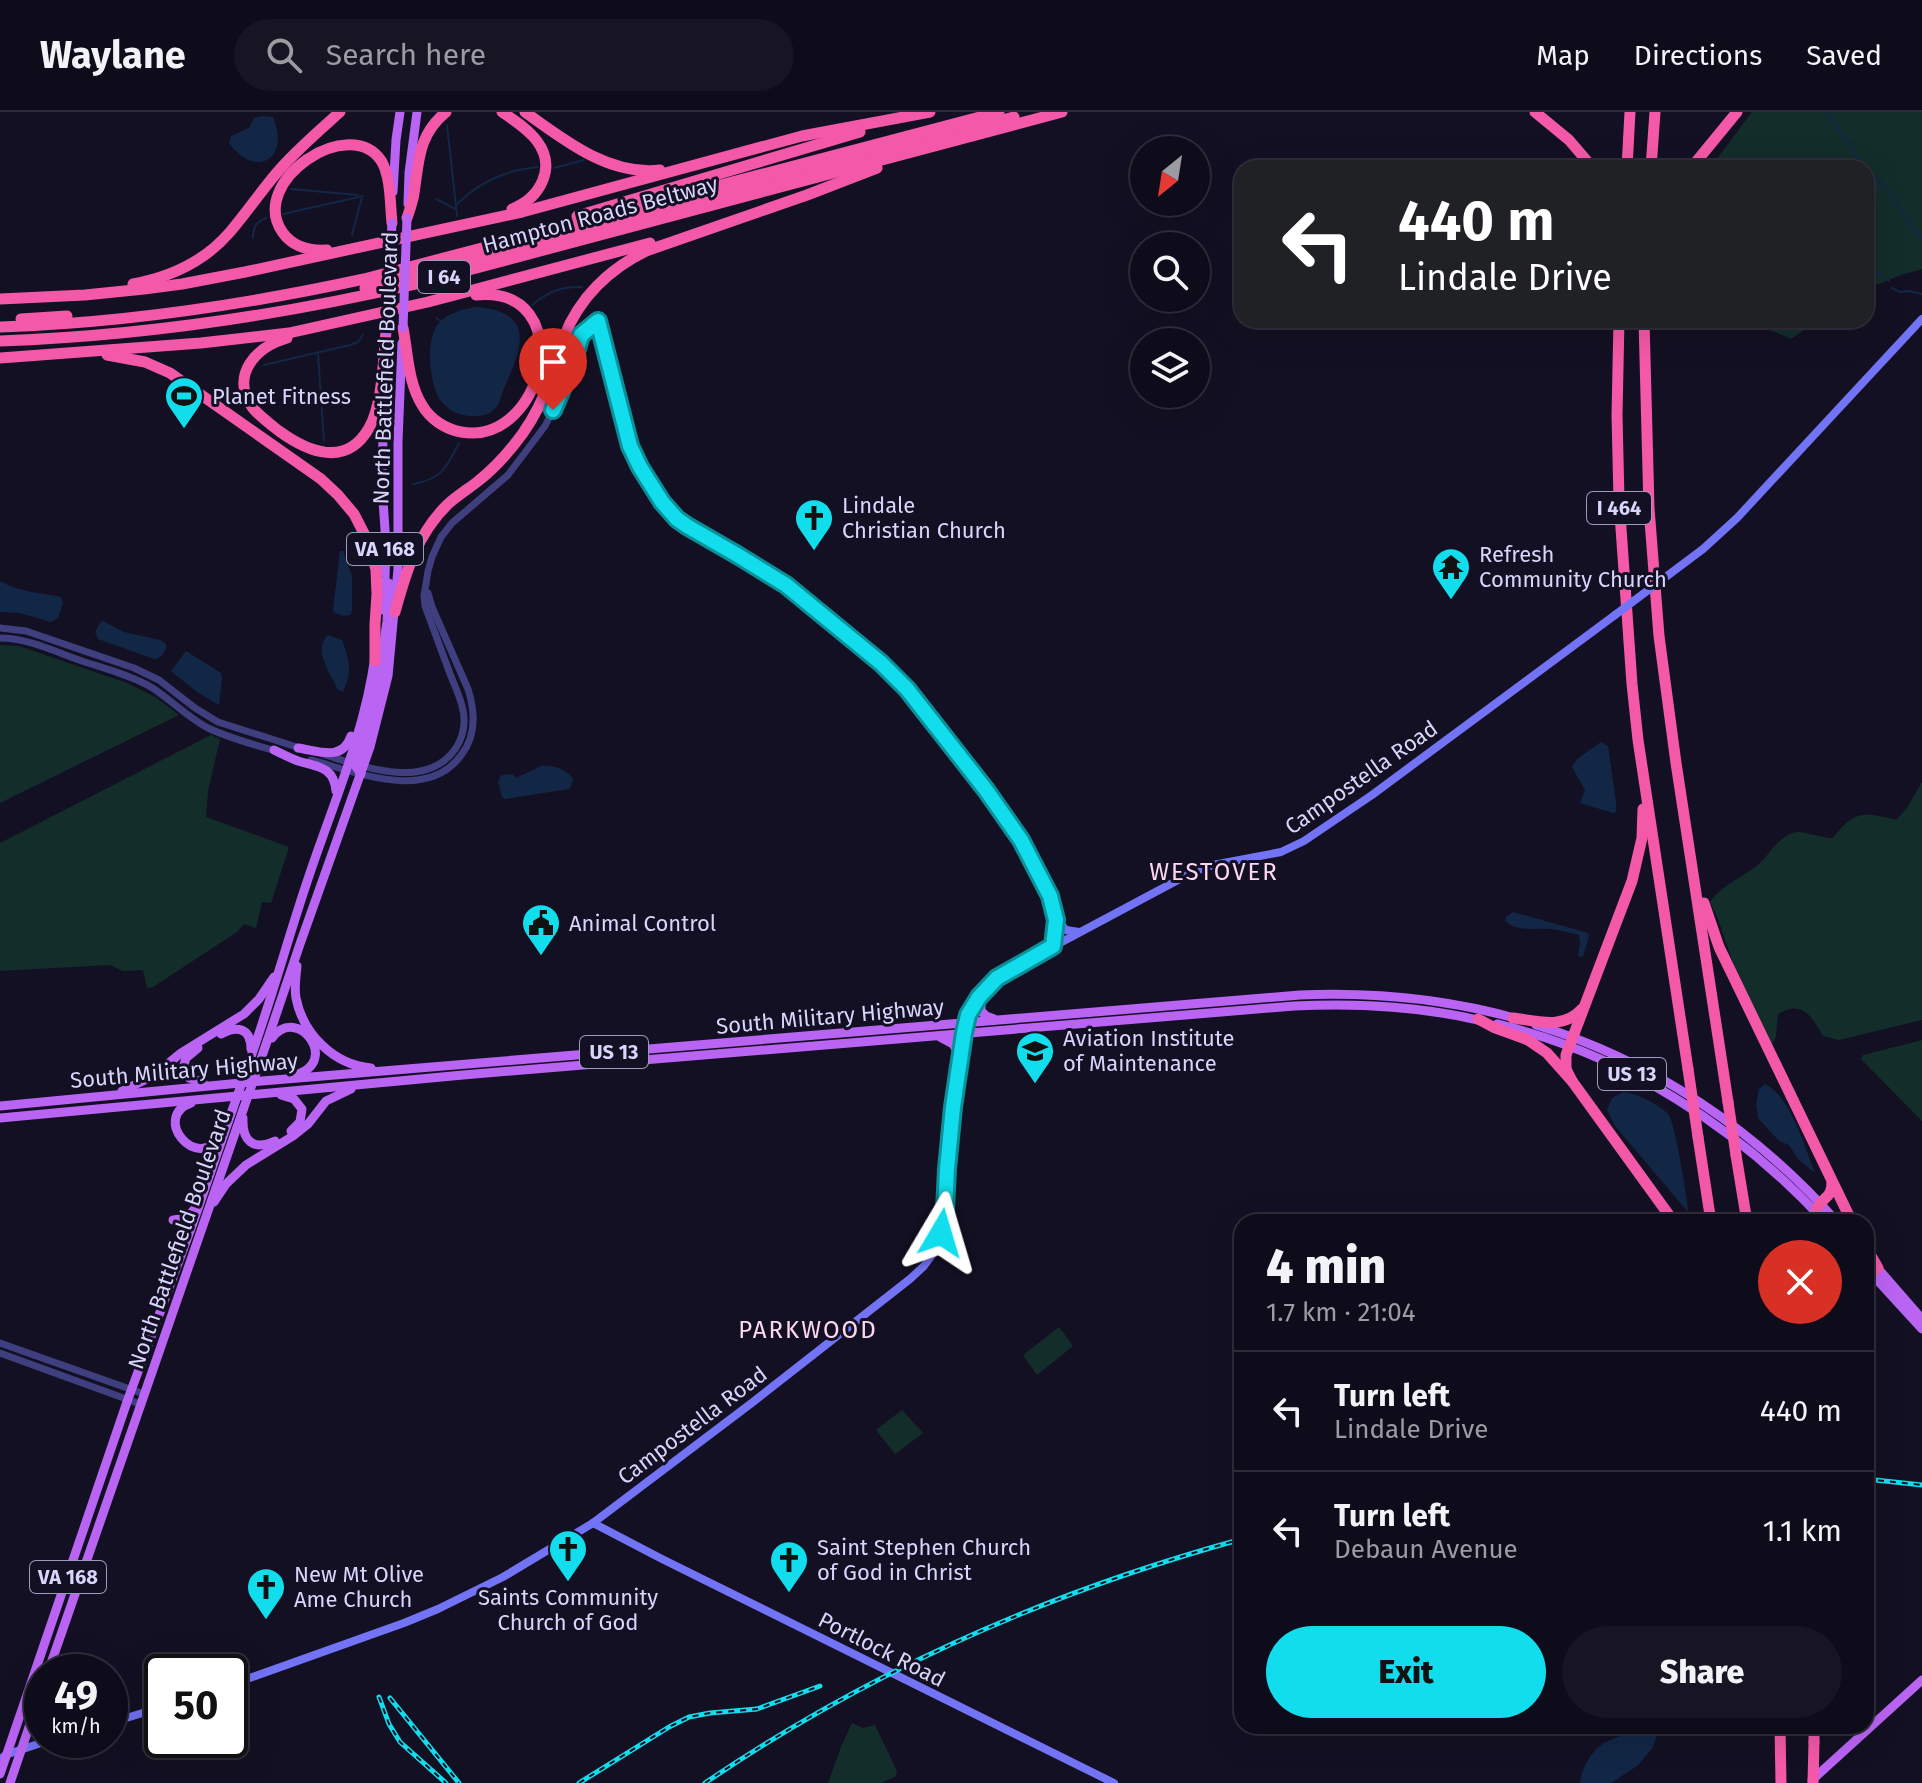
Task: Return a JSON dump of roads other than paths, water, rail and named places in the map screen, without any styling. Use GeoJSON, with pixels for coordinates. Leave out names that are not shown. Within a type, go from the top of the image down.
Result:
{"type":"FeatureCollection","features":[{"type":"Feature","properties":{"kind":"highway"},"geometry":{"type":"LineString","coordinates":[[55,297],[141,283],[193,264],[230,233],[281,168],[340,112]]}},
{"type":"Feature","properties":{"kind":"highway"},"geometry":{"type":"LineString","coordinates":[[407,218],[421,148],[432,126],[446,112]]}},
{"type":"Feature","properties":{"kind":"highway"},"geometry":{"type":"LineString","coordinates":[[470,223],[526,203],[544,179],[546,162],[539,144],[528,131],[502,112]]}},
{"type":"Feature","properties":{"kind":"highway"},"geometry":{"type":"LineString","coordinates":[[525,112],[579,150],[615,165],[655,171],[693,166]]}},
{"type":"Feature","properties":{"kind":"highway","name":"Hampton Roads Beltway"},"geometry":{"type":"LineString","coordinates":[[0,320],[121,312],[299,290],[986,112]]}},
{"type":"Feature","properties":{"kind":"highway"},"geometry":{"type":"LineString","coordinates":[[0,327],[139,318],[275,298],[364,279],[999,112]]}},
{"type":"Feature","properties":{"kind":"highway"},"geometry":{"type":"LineString","coordinates":[[0,334],[176,322],[340,294],[1032,112]]}},
{"type":"Feature","properties":{"kind":"highway","name":"Hampton Roads Beltway"},"geometry":{"type":"LineString","coordinates":[[0,341],[154,331],[332,303],[416,284],[1062,112]]}},
{"type":"Feature","properties":{"kind":"highway"},"geometry":{"type":"LineString","coordinates":[[1535,112],[1569,140],[1586,160]]}},
{"type":"Feature","properties":{"kind":"highway"},"geometry":{"type":"LineString","coordinates":[[1627,160],[1630,112]]}},
{"type":"Feature","properties":{"kind":"highway"},"geometry":{"type":"LineString","coordinates":[[1652,160],[1655,112]]}},
{"type":"Feature","properties":{"kind":"highway"},"geometry":{"type":"LineString","coordinates":[[1698,160],[1737,112]]}},
{"type":"Feature","properties":{"kind":"highway"},"geometry":{"type":"LineString","coordinates":[[0,299],[55,297],[182,284],[522,212],[802,136],[926,113]]}},
{"type":"Feature","properties":{"kind":"highway"},"geometry":{"type":"LineString","coordinates":[[519,234],[926,113]]}},
{"type":"Feature","properties":{"kind":"highway"},"geometry":{"type":"LineString","coordinates":[[356,249],[306,249],[290,241],[278,223],[275,211],[278,190],[287,176],[317,147],[327,142],[348,140],[360,142],[372,150],[381,160],[386,173],[392,223]]}},
{"type":"Feature","properties":{"kind":"highway","name":"VA 168"},"geometry":{"type":"LineString","coordinates":[[395,612],[408,564],[425,532],[449,504],[494,468],[527,427],[546,390],[569,324],[589,295],[610,273],[639,254],[807,195],[930,147]]}},
{"type":"Feature","properties":{"kind":"highway"},"geometry":{"type":"LineString","coordinates":[[0,358],[289,333],[428,302],[724,223]]}},
{"type":"Feature","properties":{"kind":"highway"},"geometry":{"type":"LineString","coordinates":[[403,328],[415,391],[427,412],[439,423],[454,430],[478,433],[499,426],[516,414],[530,391],[540,360],[539,332],[527,312],[514,301],[491,294],[428,302]]}},
{"type":"Feature","properties":{"kind":"highway"},"geometry":{"type":"LineString","coordinates":[[325,326],[277,341],[263,349],[248,366],[244,383],[250,403],[259,415],[300,445],[323,453],[351,446],[369,427],[377,404],[386,332]]}},
{"type":"Feature","properties":{"kind":"highway","name":"I 464"},"geometry":{"type":"LineString","coordinates":[[1619,328],[1619,500],[1630,672],[1710,1214]]}},
{"type":"Feature","properties":{"kind":"highway","name":"I 464"},"geometry":{"type":"LineString","coordinates":[[1647,328],[1646,445],[1659,636],[1746,1214]]}},
{"type":"Feature","properties":{"kind":"highway"},"geometry":{"type":"LineString","coordinates":[[30,356],[113,355],[158,367],[327,483],[359,522],[374,559],[377,585],[375,661]]}},
{"type":"Feature","properties":{"kind":"highway"},"geometry":{"type":"LineString","coordinates":[[1676,763],[1700,884],[1714,934],[1848,1214]]}},
{"type":"Feature","properties":{"kind":"highway"},"geometry":{"type":"LineString","coordinates":[[1572,1081],[1566,1069],[1566,1055],[1636,867],[1642,838],[1643,776]]}},
{"type":"Feature","properties":{"kind":"highway"},"geometry":{"type":"LineString","coordinates":[[1513,1018],[1556,1024],[1575,1017],[1585,1005]]}},
{"type":"Feature","properties":{"kind":"highway"},"geometry":{"type":"LineString","coordinates":[[1478,1019],[1538,1045],[1547,1053],[1572,1081],[1668,1214]]}},
{"type":"Feature","properties":{"kind":"highway"},"geometry":{"type":"LineString","coordinates":[[1820,1214],[1832,1192],[1832,1182]]}},
{"type":"Feature","properties":{"kind":"highway"},"geometry":{"type":"LineString","coordinates":[[1780,1734],[1781,1782]]}},
{"type":"Feature","properties":{"kind":"highway"},"geometry":{"type":"LineString","coordinates":[[1811,1783],[1814,1734]]}},
{"type":"Feature","properties":{"kind":"main road","name":"North Battlefield Boulevard"},"geometry":{"type":"LineString","coordinates":[[254,1065],[264,1051],[311,913],[355,767],[375,661],[385,577],[382,486],[386,332],[393,176],[400,112]]}},
{"type":"Feature","properties":{"kind":"main road","name":"North Battlefield Boulevard"},"geometry":{"type":"LineString","coordinates":[[54,1654],[205,1219],[309,875],[337,797],[375,729],[388,676],[398,569],[398,441],[407,218],[417,112]]}},
{"type":"Feature","properties":{"kind":"main road","name":"Campostella Road"},"geometry":{"type":"LineString","coordinates":[[248,1679],[438,1609],[503,1577],[593,1523],[753,1402],[924,1266],[938,1244],[944,1221],[952,1119],[964,1028],[972,1007],[997,978],[1193,872],[1281,852],[1304,841],[1410,767],[1703,549],[1737,518],[1922,319]]}},
{"type":"Feature","properties":{"kind":"main road"},"geometry":{"type":"LineString","coordinates":[[355,767],[372,711],[383,659],[390,572],[386,544]]}},
{"type":"Feature","properties":{"kind":"main road"},"geometry":{"type":"LineString","coordinates":[[298,748],[331,753],[343,750],[367,696]]}},
{"type":"Feature","properties":{"kind":"main road"},"geometry":{"type":"LineString","coordinates":[[274,750],[325,769],[335,781],[337,797]]}},
{"type":"Feature","properties":{"kind":"main road"},"geometry":{"type":"LineString","coordinates":[[107,1095],[153,1076],[181,1053],[244,1014],[259,999],[284,956],[294,946],[300,928],[311,913]]}},
{"type":"Feature","properties":{"kind":"main road"},"geometry":{"type":"LineString","coordinates":[[1055,917],[1066,930],[1079,932]]}},
{"type":"Feature","properties":{"kind":"main road"},"geometry":{"type":"LineString","coordinates":[[300,944],[295,980],[297,1000],[304,1021],[317,1039],[331,1053],[351,1064],[406,1069]]}},
{"type":"Feature","properties":{"kind":"main road"},"geometry":{"type":"LineString","coordinates":[[981,994],[981,1011],[998,1020]]}},
{"type":"Feature","properties":{"kind":"main road","name":"South Military Highway"},"geometry":{"type":"LineString","coordinates":[[0,1118],[937,1035],[998,1020],[1322,994],[1367,995],[1469,1007],[1513,1018],[1571,1042],[1703,1116],[1752,1152],[1818,1214]]}},
{"type":"Feature","properties":{"kind":"main road","name":"South Military Highway"},"geometry":{"type":"LineString","coordinates":[[0,1106],[406,1069],[1323,1004],[1443,1013],[1571,1042]]}},
{"type":"Feature","properties":{"kind":"main road"},"geometry":{"type":"LineString","coordinates":[[262,1081],[305,1071],[316,1057],[315,1046],[309,1038],[297,1027],[291,1026],[279,1029],[264,1051]]}},
{"type":"Feature","properties":{"kind":"main road"},"geometry":{"type":"LineString","coordinates":[[234,1084],[194,1081],[183,1068],[186,1058],[228,1030],[238,1028],[247,1033],[252,1043],[254,1065]]}},
{"type":"Feature","properties":{"kind":"main road"},"geometry":{"type":"LineString","coordinates":[[937,1035],[951,1043],[960,1056]]}},
{"type":"Feature","properties":{"kind":"main road"},"geometry":{"type":"LineString","coordinates":[[205,1219],[226,1184],[246,1165],[301,1131],[326,1101],[362,1085]]}},
{"type":"Feature","properties":{"kind":"main road"},"geometry":{"type":"LineString","coordinates":[[238,1110],[243,1131],[254,1144],[265,1145],[297,1127],[302,1109],[294,1099],[278,1094],[258,1094]]}},
{"type":"Feature","properties":{"kind":"main road"},"geometry":{"type":"LineString","coordinates":[[229,1096],[185,1105],[177,1112],[175,1125],[181,1137],[191,1146],[209,1148],[238,1110]]}},
{"type":"Feature","properties":{"kind":"main road","name":"North Battlefield Boulevard"},"geometry":{"type":"LineString","coordinates":[[4,1757],[130,1394],[202,1197],[238,1110]]}},
{"type":"Feature","properties":{"kind":"main road"},"geometry":{"type":"LineString","coordinates":[[187,1241],[184,1231],[173,1220],[190,1215],[202,1197]]}},
{"type":"Feature","properties":{"kind":"main road"},"geometry":{"type":"LineString","coordinates":[[1874,1273],[1922,1319]]}},
{"type":"Feature","properties":{"kind":"main road"},"geometry":{"type":"LineString","coordinates":[[1874,1274],[1922,1329]]}},
{"type":"Feature","properties":{"kind":"main road"},"geometry":{"type":"LineString","coordinates":[[612,1508],[609,1523],[615,1534]]}},
{"type":"Feature","properties":{"kind":"main road","name":"Portlock Road"},"geometry":{"type":"LineString","coordinates":[[593,1523],[1114,1783]]}},
{"type":"Feature","properties":{"kind":"main road"},"geometry":{"type":"LineString","coordinates":[[1874,1725],[1920,1683]]}},
{"type":"Feature","properties":{"kind":"main road"},"geometry":{"type":"LineString","coordinates":[[1811,1783],[1864,1734]]}},
{"type":"Feature","properties":{"kind":"main road"},"geometry":{"type":"LineString","coordinates":[[10,1783],[24,1742]]}},
{"type":"Feature","properties":{"kind":"main road"},"geometry":{"type":"LineString","coordinates":[[4,1757],[22,1748]]}},
{"type":"Feature","properties":{"kind":"main road","name":"VA 168"},"geometry":{"type":"LineString","coordinates":[[0,1774],[4,1757]]}},
{"type":"Feature","properties":{"kind":"street"},"geometry":{"type":"LineString","coordinates":[[0,638],[30,642],[131,677],[155,690],[199,723],[236,739],[274,750],[389,772],[422,771],[439,764],[456,747],[464,723],[462,706],[425,606],[427,579],[437,545],[447,529],[508,475],[545,426],[561,395],[581,335],[598,321],[630,446],[662,502],[687,526],[786,585],[881,663],[907,689],[1013,828],[1050,896],[1056,926],[1053,946]]}},
{"type":"Feature","properties":{"kind":"street"},"geometry":{"type":"LineString","coordinates":[[0,628],[26,631],[134,668],[159,680],[218,722],[355,767]]}},
{"type":"Feature","properties":{"kind":"street"},"geometry":{"type":"LineString","coordinates":[[0,1348],[9,1347],[142,1399]]}},
{"type":"Feature","properties":{"kind":"street"},"geometry":{"type":"LineString","coordinates":[[0,1348],[130,1394]]}},
{"type":"Feature","properties":{"kind":"water"},"geometry":{"type":"Polygon","coordinates":[[[273,117],[277,145],[274,154],[259,162],[239,154],[229,143],[231,136],[249,128],[254,118],[273,117]]]}},
{"type":"Feature","properties":{"kind":"water"},"geometry":{"type":"Polygon","coordinates":[[[477,307],[496,310],[508,316],[520,334],[516,358],[497,406],[485,415],[471,416],[450,410],[441,401],[434,384],[430,351],[434,331],[442,320],[456,312],[477,307]]]}},
{"type":"Feature","properties":{"kind":"water"},"geometry":{"type":"Polygon","coordinates":[[[340,551],[343,551],[352,576],[352,611],[344,616],[333,610],[340,551]]]}},
{"type":"Feature","properties":{"kind":"water"},"geometry":{"type":"Polygon","coordinates":[[[0,581],[22,590],[61,597],[63,603],[58,618],[51,622],[20,613],[0,612],[0,581]]]}},
{"type":"Feature","properties":{"kind":"water"},"geometry":{"type":"Polygon","coordinates":[[[103,621],[124,632],[160,640],[166,644],[164,652],[154,659],[98,639],[95,632],[103,621]]]}},
{"type":"Feature","properties":{"kind":"water"},"geometry":{"type":"Polygon","coordinates":[[[328,635],[342,640],[347,654],[349,672],[343,692],[338,690],[322,655],[328,635]]]}},
{"type":"Feature","properties":{"kind":"water"},"geometry":{"type":"Polygon","coordinates":[[[186,651],[221,673],[219,705],[171,671],[186,651]]]}},
{"type":"Feature","properties":{"kind":"water"},"geometry":{"type":"Polygon","coordinates":[[[1601,742],[1608,746],[1616,802],[1616,812],[1613,813],[1580,803],[1585,790],[1572,767],[1577,759],[1601,742]]]}},
{"type":"Feature","properties":{"kind":"water"},"geometry":{"type":"Polygon","coordinates":[[[541,766],[558,768],[570,775],[573,778],[569,789],[502,797],[498,782],[501,775],[513,774],[516,778],[541,766]]]}},
{"type":"Feature","properties":{"kind":"water"},"geometry":{"type":"Polygon","coordinates":[[[1513,912],[1588,933],[1583,957],[1578,956],[1579,935],[1551,929],[1515,927],[1505,921],[1513,912]]]}},
{"type":"Feature","properties":{"kind":"water"},"geometry":{"type":"Polygon","coordinates":[[[1765,1084],[1774,1090],[1789,1110],[1815,1173],[1758,1118],[1756,1105],[1759,1089],[1765,1084]]]}},
{"type":"Feature","properties":{"kind":"water"},"geometry":{"type":"Polygon","coordinates":[[[1623,1092],[1647,1100],[1668,1114],[1677,1145],[1688,1212],[1615,1126],[1607,1110],[1612,1098],[1623,1092]]]}},
{"type":"Feature","properties":{"kind":"water"},"geometry":{"type":"Polygon","coordinates":[[[1624,1734],[1656,1734],[1652,1749],[1637,1766],[1611,1783],[1580,1783],[1591,1755],[1604,1743],[1624,1734]]]}},
{"type":"Feature","properties":{"kind":"waterway"},"geometry":{"type":"LineString","coordinates":[[1827,112],[1859,160]]}},
{"type":"Feature","properties":{"kind":"waterway"},"geometry":{"type":"LineString","coordinates":[[447,125],[457,216]]}},
{"type":"Feature","properties":{"kind":"waterway"},"geometry":{"type":"LineString","coordinates":[[554,168],[584,160]]}},
{"type":"Feature","properties":{"kind":"waterway"},"geometry":{"type":"LineString","coordinates":[[456,205],[493,178],[538,167]]}},
{"type":"Feature","properties":{"kind":"waterway"},"geometry":{"type":"LineString","coordinates":[[1874,175],[1889,191],[1922,239]]}},
{"type":"Feature","properties":{"kind":"waterway"},"geometry":{"type":"LineString","coordinates":[[291,189],[358,195]]}},
{"type":"Feature","properties":{"kind":"waterway"},"geometry":{"type":"LineString","coordinates":[[283,214],[363,196]]}},
{"type":"Feature","properties":{"kind":"waterway"},"geometry":{"type":"LineString","coordinates":[[352,235],[362,197]]}},
{"type":"Feature","properties":{"kind":"waterway"},"geometry":{"type":"LineString","coordinates":[[436,199],[456,209]]}},
{"type":"Feature","properties":{"kind":"waterway"},"geometry":{"type":"LineString","coordinates":[[253,238],[256,225],[266,218]]}},
{"type":"Feature","properties":{"kind":"waterway"},"geometry":{"type":"LineString","coordinates":[[1874,272],[1889,281]]}},
{"type":"Feature","properties":{"kind":"waterway"},"geometry":{"type":"LineString","coordinates":[[532,305],[555,291],[582,287]]}},
{"type":"Feature","properties":{"kind":"waterway"},"geometry":{"type":"LineString","coordinates":[[1892,288],[1922,294]]}},
{"type":"Feature","properties":{"kind":"waterway"},"geometry":{"type":"LineString","coordinates":[[436,318],[441,321]]}},
{"type":"Feature","properties":{"kind":"waterway"},"geometry":{"type":"LineString","coordinates":[[264,365],[350,345],[358,342],[363,335]]}},
{"type":"Feature","properties":{"kind":"waterway"},"geometry":{"type":"LineString","coordinates":[[318,354],[324,441]]}},
{"type":"Feature","properties":{"kind":"waterway"},"geometry":{"type":"LineString","coordinates":[[413,484],[431,479],[442,471],[459,443]]}},
{"type":"Feature","properties":{"kind":"railway"},"geometry":{"type":"LineString","coordinates":[[1874,1480],[1922,1485]]}},
{"type":"Feature","properties":{"kind":"railway"},"geometry":{"type":"LineString","coordinates":[[705,1783],[831,1705],[963,1639],[1101,1583],[1234,1541]]}},
{"type":"Feature","properties":{"kind":"railway"},"geometry":{"type":"LineString","coordinates":[[579,1783],[689,1717],[757,1709],[820,1686]]}},
{"type":"Feature","properties":{"kind":"railway"},"geometry":{"type":"LineString","coordinates":[[379,1697],[400,1742],[446,1783]]}},
{"type":"Feature","properties":{"kind":"railway"},"geometry":{"type":"LineString","coordinates":[[390,1698],[459,1783]]}},
{"type":"Feature","properties":{"kind":"place","name":"Planet Fitness"},"geometry":{"type":"Point","coordinates":[184,430]}},
{"type":"Feature","properties":{"kind":"place","name":"Lindale Christian Church"},"geometry":{"type":"Point","coordinates":[814,552]}},
{"type":"Feature","properties":{"kind":"place","name":"Refresh Community Church"},"geometry":{"type":"Point","coordinates":[1451,601]}},
{"type":"Feature","properties":{"kind":"place","name":"Animal Control"},"geometry":{"type":"Point","coordinates":[541,957]}},
{"type":"Feature","properties":{"kind":"place","name":"Aviation Institute of Maintenance"},"geometry":{"type":"Point","coordinates":[1035,1085]}},
{"type":"Feature","properties":{"kind":"place","name":"Saints Community Church of God"},"geometry":{"type":"Point","coordinates":[568,1583]}},
{"type":"Feature","properties":{"kind":"place","name":"Saint Stephen Church of God in Christ"},"geometry":{"type":"Point","coordinates":[789,1594]}},
{"type":"Feature","properties":{"kind":"place","name":"New Mt Olive Ame Church"},"geometry":{"type":"Point","coordinates":[266,1621]}},
{"type":"Feature","properties":{"kind":"district","name":"WESTOVER"},"geometry":{"type":"Point","coordinates":[1214,872]}},
{"type":"Feature","properties":{"kind":"district","name":"PARKWOOD"},"geometry":{"type":"Point","coordinates":[808,1330]}}]}
